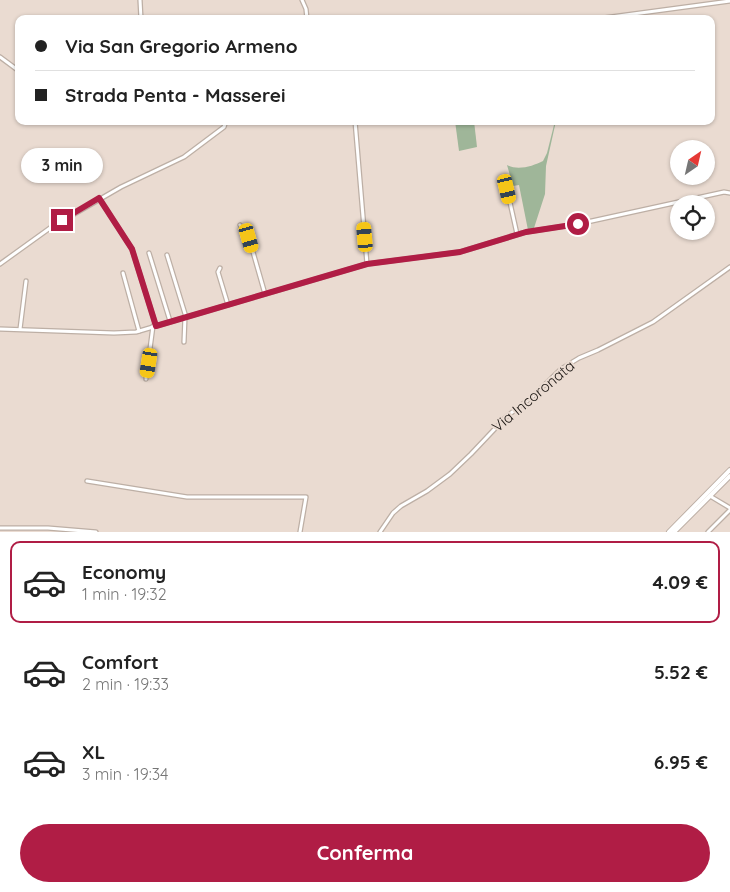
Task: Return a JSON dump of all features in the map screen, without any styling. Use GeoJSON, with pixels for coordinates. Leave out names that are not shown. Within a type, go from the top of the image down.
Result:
{"type":"FeatureCollection","features":[{"type":"Feature","properties":{"kind":"main road"},"geometry":{"type":"LineString","coordinates":[[669,532],[730,470]]}},
{"type":"Feature","properties":{"kind":"main road"},"geometry":{"type":"LineString","coordinates":[[674,532],[730,476]]}},
{"type":"Feature","properties":{"kind":"street"},"geometry":{"type":"LineString","coordinates":[[140,0],[141,15]]}},
{"type":"Feature","properties":{"kind":"street"},"geometry":{"type":"LineString","coordinates":[[302,0],[307,15]]}},
{"type":"Feature","properties":{"kind":"street"},"geometry":{"type":"LineString","coordinates":[[626,15],[730,1]]}},
{"type":"Feature","properties":{"kind":"street"},"geometry":{"type":"LineString","coordinates":[[0,57],[15,68]]}},
{"type":"Feature","properties":{"kind":"street"},"geometry":{"type":"LineString","coordinates":[[0,264],[50,228],[99,198],[184,156],[225,125]]}},
{"type":"Feature","properties":{"kind":"street"},"geometry":{"type":"LineString","coordinates":[[355,125],[367,264]]}},
{"type":"Feature","properties":{"kind":"street"},"geometry":{"type":"LineString","coordinates":[[507,189],[517,234]]}},
{"type":"Feature","properties":{"kind":"street"},"geometry":{"type":"LineString","coordinates":[[0,329],[114,333],[139,330],[367,264],[460,252],[535,230],[578,224],[724,192],[730,193]]}},
{"type":"Feature","properties":{"kind":"street"},"geometry":{"type":"LineString","coordinates":[[99,198],[132,249],[154,326],[146,379]]}},
{"type":"Feature","properties":{"kind":"street"},"geometry":{"type":"LineString","coordinates":[[240,225],[249,238],[265,294]]}},
{"type":"Feature","properties":{"kind":"street"},"geometry":{"type":"LineString","coordinates":[[149,253],[170,321]]}},
{"type":"Feature","properties":{"kind":"street"},"geometry":{"type":"LineString","coordinates":[[167,255],[186,317],[184,342]]}},
{"type":"Feature","properties":{"kind":"street","name":"Via Incoronata"},"geometry":{"type":"LineString","coordinates":[[380,532],[393,513],[450,474],[515,408],[533,396],[561,370],[579,358],[653,322],[730,267]]}},
{"type":"Feature","properties":{"kind":"street"},"geometry":{"type":"LineString","coordinates":[[220,268],[218,272],[228,304]]}},
{"type":"Feature","properties":{"kind":"street"},"geometry":{"type":"LineString","coordinates":[[123,273],[139,330]]}},
{"type":"Feature","properties":{"kind":"street"},"geometry":{"type":"LineString","coordinates":[[20,329],[26,280]]}},
{"type":"Feature","properties":{"kind":"street"},"geometry":{"type":"LineString","coordinates":[[87,481],[187,497],[306,497],[300,532]]}},
{"type":"Feature","properties":{"kind":"street"},"geometry":{"type":"LineString","coordinates":[[708,532],[730,509],[710,496]]}},
{"type":"Feature","properties":{"kind":"street"},"geometry":{"type":"LineString","coordinates":[[0,528],[48,528],[96,532]]}},
{"type":"Feature","properties":{"kind":"green space"},"geometry":{"type":"Polygon","coordinates":[[[456,125],[474,125],[477,147],[459,151],[456,125]]]}},
{"type":"Feature","properties":{"kind":"green space"},"geometry":{"type":"Polygon","coordinates":[[[555,125],[546,166],[545,194],[534,228],[528,230],[519,185],[513,186],[507,165],[516,168],[530,166],[543,161],[555,125]]]}},
{"type":"Feature","properties":{"kind":"route"},"geometry":{"type":"LineString","coordinates":[[62,220],[99,198],[132,249],[156,326],[367,264],[460,252],[526,232],[578,224]]}}]}
